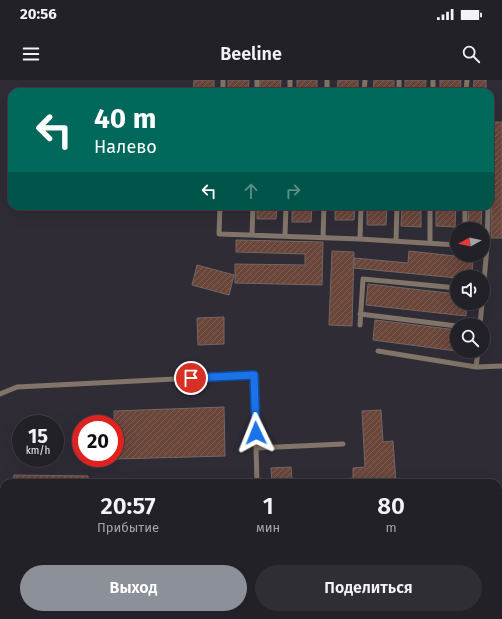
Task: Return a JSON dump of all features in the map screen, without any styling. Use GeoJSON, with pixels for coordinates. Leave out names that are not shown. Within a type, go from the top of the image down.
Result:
{"type":"FeatureCollection","features":[{"type":"Feature","properties":{"kind":"lane"},"geometry":{"type":"LineString","coordinates":[[220,210],[219,234],[360,239],[450,244]]}},
{"type":"Feature","properties":{"kind":"lane"},"geometry":{"type":"LineString","coordinates":[[252,235],[253,210]]}},
{"type":"Feature","properties":{"kind":"lane"},"geometry":{"type":"LineString","coordinates":[[285,236],[286,210]]}},
{"type":"Feature","properties":{"kind":"lane"},"geometry":{"type":"LineString","coordinates":[[323,238],[324,210]]}},
{"type":"Feature","properties":{"kind":"lane"},"geometry":{"type":"LineString","coordinates":[[360,239],[361,210]]}},
{"type":"Feature","properties":{"kind":"lane"},"geometry":{"type":"LineString","coordinates":[[396,241],[397,210]]}},
{"type":"Feature","properties":{"kind":"lane"},"geometry":{"type":"LineString","coordinates":[[430,210],[430,243]]}},
{"type":"Feature","properties":{"kind":"lane"},"geometry":{"type":"LineString","coordinates":[[465,210],[465,222]]}},
{"type":"Feature","properties":{"kind":"lane"},"geometry":{"type":"LineString","coordinates":[[487,222],[488,210]]}},
{"type":"Feature","properties":{"kind":"lane"},"geometry":{"type":"LineString","coordinates":[[360,325],[363,279],[450,287]]}},
{"type":"Feature","properties":{"kind":"lane"},"geometry":{"type":"LineString","coordinates":[[360,314],[450,325]]}},
{"type":"Feature","properties":{"kind":"lane"},"geometry":{"type":"LineString","coordinates":[[378,351],[476,367],[502,366]]}},
{"type":"Feature","properties":{"kind":"lane"},"geometry":{"type":"LineString","coordinates":[[476,367],[477,358]]}},
{"type":"Feature","properties":{"kind":"lane"},"geometry":{"type":"LineString","coordinates":[[0,394],[17,387],[254,375],[257,479]]}},
{"type":"Feature","properties":{"kind":"lane"},"geometry":{"type":"LineString","coordinates":[[256,448],[343,444]]}},
{"type":"Feature","properties":{"kind":"building"},"geometry":{"type":"Polygon","coordinates":[[[194,80],[214,80],[214,88],[193,88],[194,80]]]}},
{"type":"Feature","properties":{"kind":"building"},"geometry":{"type":"Polygon","coordinates":[[[228,80],[249,80],[248,88],[228,88],[228,80]]]}},
{"type":"Feature","properties":{"kind":"building"},"geometry":{"type":"Polygon","coordinates":[[[260,80],[281,80],[280,88],[260,88],[260,80]]]}},
{"type":"Feature","properties":{"kind":"building"},"geometry":{"type":"Polygon","coordinates":[[[297,80],[317,80],[317,88],[297,88],[297,80]]]}},
{"type":"Feature","properties":{"kind":"building"},"geometry":{"type":"Polygon","coordinates":[[[338,80],[358,80],[358,88],[337,88],[338,80]]]}},
{"type":"Feature","properties":{"kind":"building"},"geometry":{"type":"Polygon","coordinates":[[[374,80],[394,80],[394,88],[373,88],[374,80]]]}},
{"type":"Feature","properties":{"kind":"building"},"geometry":{"type":"Polygon","coordinates":[[[405,80],[426,80],[425,88],[405,88],[405,80]]]}},
{"type":"Feature","properties":{"kind":"building"},"geometry":{"type":"Polygon","coordinates":[[[440,80],[461,80],[460,88],[440,88],[440,80]]]}},
{"type":"Feature","properties":{"kind":"building"},"geometry":{"type":"Polygon","coordinates":[[[474,80],[486,80],[486,88],[473,88],[474,80]]]}},
{"type":"Feature","properties":{"kind":"building"},"geometry":{"type":"Polygon","coordinates":[[[494,122],[502,122],[502,238],[491,238],[491,210],[494,210],[494,122]]]}},
{"type":"Feature","properties":{"kind":"building"},"geometry":{"type":"Polygon","coordinates":[[[257,210],[277,210],[276,219],[257,219],[257,210]]]}},
{"type":"Feature","properties":{"kind":"building"},"geometry":{"type":"Polygon","coordinates":[[[292,210],[312,210],[311,222],[292,222],[292,210]]]}},
{"type":"Feature","properties":{"kind":"building"},"geometry":{"type":"Polygon","coordinates":[[[335,210],[355,210],[354,220],[335,220],[335,210]]]}},
{"type":"Feature","properties":{"kind":"building"},"geometry":{"type":"Polygon","coordinates":[[[367,210],[387,210],[386,225],[367,225],[367,210]]]}},
{"type":"Feature","properties":{"kind":"building"},"geometry":{"type":"Polygon","coordinates":[[[402,210],[421,210],[421,227],[401,226],[402,210]]]}},
{"type":"Feature","properties":{"kind":"building"},"geometry":{"type":"Polygon","coordinates":[[[436,210],[456,210],[455,222],[450,222],[450,227],[436,226],[436,210]]]}},
{"type":"Feature","properties":{"kind":"building"},"geometry":{"type":"Polygon","coordinates":[[[469,210],[482,210],[481,222],[468,222],[469,210]]]}},
{"type":"Feature","properties":{"kind":"building"},"geometry":{"type":"Polygon","coordinates":[[[236,240],[323,242],[322,285],[235,283],[235,264],[305,265],[305,254],[236,252],[236,240]]]}},
{"type":"Feature","properties":{"kind":"building"},"geometry":{"type":"Polygon","coordinates":[[[332,251],[354,252],[352,326],[329,325],[332,251]]]}},
{"type":"Feature","properties":{"kind":"building"},"geometry":{"type":"Polygon","coordinates":[[[409,251],[450,255],[450,262],[473,262],[472,270],[450,270],[450,277],[354,268],[354,258],[408,263],[409,251]]]}},
{"type":"Feature","properties":{"kind":"building"},"geometry":{"type":"Polygon","coordinates":[[[197,265],[234,275],[229,295],[192,285],[197,265]]]}},
{"type":"Feature","properties":{"kind":"building"},"geometry":{"type":"Polygon","coordinates":[[[368,284],[450,293],[450,310],[466,310],[466,316],[366,305],[368,284]]]}},
{"type":"Feature","properties":{"kind":"building"},"geometry":{"type":"Polygon","coordinates":[[[224,317],[224,344],[198,345],[197,318],[224,317]]]}},
{"type":"Feature","properties":{"kind":"building"},"geometry":{"type":"Polygon","coordinates":[[[375,320],[450,329],[450,350],[373,340],[375,320]]]}},
{"type":"Feature","properties":{"kind":"building"},"geometry":{"type":"Polygon","coordinates":[[[224,407],[225,456],[124,459],[124,415],[114,415],[114,411],[224,407]]]}},
{"type":"Feature","properties":{"kind":"building"},"geometry":{"type":"Polygon","coordinates":[[[381,410],[383,442],[393,441],[396,479],[345,479],[353,478],[353,468],[365,467],[362,411],[381,410]]]}},
{"type":"Feature","properties":{"kind":"building"},"geometry":{"type":"Polygon","coordinates":[[[291,467],[292,479],[272,479],[271,468],[291,467]]]}},
{"type":"Feature","properties":{"kind":"building"},"geometry":{"type":"Polygon","coordinates":[[[14,475],[88,476],[88,479],[14,479],[14,475]]]}},
{"type":"Feature","properties":{"kind":"route"},"geometry":{"type":"LineString","coordinates":[[191,378],[254,375],[256,433]]}}]}
